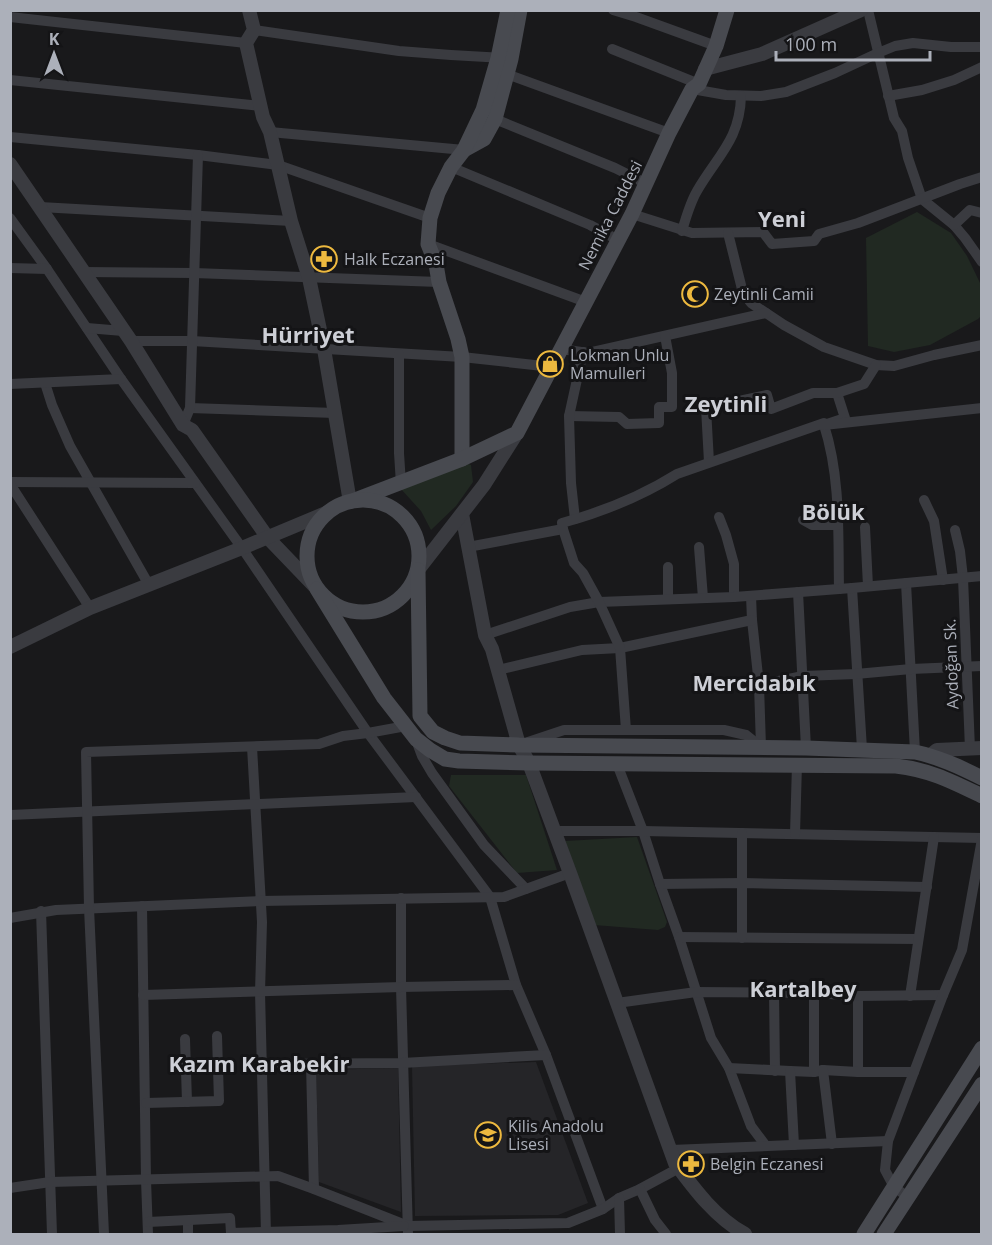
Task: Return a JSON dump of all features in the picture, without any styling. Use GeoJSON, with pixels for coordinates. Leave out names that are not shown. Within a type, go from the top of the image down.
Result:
{"type":"FeatureCollection","features":[{"type":"Feature","properties":{"kind":"main road"},"geometry":{"type":"LineString","coordinates":[[464,150],[484,139],[495,120],[508,10]]}},
{"type":"Feature","properties":{"kind":"main road"},"geometry":{"type":"LineString","coordinates":[[462,459],[462,357],[439,282],[436,264],[428,244],[430,218],[438,193],[451,167],[464,150],[503,65],[520,10]]}},
{"type":"Feature","properties":{"kind":"main road","name":"Nemika Caddesi"},"geometry":{"type":"LineString","coordinates":[[517,433],[632,214],[669,132],[705,69],[716,46],[727,10]]}},
{"type":"Feature","properties":{"kind":"main road"},"geometry":{"type":"LineString","coordinates":[[517,433],[401,484],[340,505],[326,513],[315,525],[309,540],[306,556],[309,572],[317,589],[402,727],[430,750],[444,759],[459,761],[617,764],[872,764],[916,768],[934,773],[981,796]]}},
{"type":"Feature","properties":{"kind":"main road"},"geometry":{"type":"LineString","coordinates":[[352,501],[374,501],[391,507],[405,519],[415,534],[419,552],[417,570],[420,716],[433,732],[445,738],[460,743],[519,745],[806,747],[915,752],[931,755],[981,778]]}},
{"type":"Feature","properties":{"kind":"main road"},"geometry":{"type":"LineString","coordinates":[[317,589],[330,602],[346,610],[373,611],[398,600],[410,587],[417,570]]}},
{"type":"Feature","properties":{"kind":"main road"},"geometry":{"type":"LineString","coordinates":[[864,1234],[981,1048]]}},
{"type":"Feature","properties":{"kind":"main road"},"geometry":{"type":"LineString","coordinates":[[884,1234],[981,1083]]}},
{"type":"Feature","properties":{"kind":"street"},"geometry":{"type":"LineString","coordinates":[[249,10],[254,30],[246,43],[263,117],[270,132],[291,221],[309,278],[352,501]]}},
{"type":"Feature","properties":{"kind":"street"},"geometry":{"type":"LineString","coordinates":[[613,10],[637,14],[716,46]]}},
{"type":"Feature","properties":{"kind":"street"},"geometry":{"type":"LineString","coordinates":[[705,69],[762,54],[861,10]]}},
{"type":"Feature","properties":{"kind":"street"},"geometry":{"type":"LineString","coordinates":[[868,10],[894,118],[902,131],[908,158],[922,199],[954,225],[981,262]]}},
{"type":"Feature","properties":{"kind":"street"},"geometry":{"type":"LineString","coordinates":[[10,17],[246,43]]}},
{"type":"Feature","properties":{"kind":"street"},"geometry":{"type":"LineString","coordinates":[[254,30],[503,65],[669,132]]}},
{"type":"Feature","properties":{"kind":"street"},"geometry":{"type":"LineString","coordinates":[[612,49],[695,87],[741,96],[761,96],[786,92],[835,74],[895,46],[913,43],[981,47]]}},
{"type":"Feature","properties":{"kind":"street"},"geometry":{"type":"LineString","coordinates":[[888,96],[922,90],[954,80],[981,67]]}},
{"type":"Feature","properties":{"kind":"street"},"geometry":{"type":"LineString","coordinates":[[10,80],[261,106]]}},
{"type":"Feature","properties":{"kind":"street"},"geometry":{"type":"LineString","coordinates":[[682,231],[695,194],[733,137],[740,116],[741,96]]}},
{"type":"Feature","properties":{"kind":"street"},"geometry":{"type":"LineString","coordinates":[[495,120],[615,168],[647,184]]}},
{"type":"Feature","properties":{"kind":"street"},"geometry":{"type":"LineString","coordinates":[[270,132],[464,150]]}},
{"type":"Feature","properties":{"kind":"street"},"geometry":{"type":"LineString","coordinates":[[10,137],[278,165],[430,218]]}},
{"type":"Feature","properties":{"kind":"street"},"geometry":{"type":"LineString","coordinates":[[183,425],[190,408],[198,155]]}},
{"type":"Feature","properties":{"kind":"street"},"geometry":{"type":"LineString","coordinates":[[10,164],[127,336],[183,425],[192,430],[268,538],[317,589]]}},
{"type":"Feature","properties":{"kind":"street"},"geometry":{"type":"LineString","coordinates":[[451,167],[590,225],[618,240]]}},
{"type":"Feature","properties":{"kind":"street"},"geometry":{"type":"LineString","coordinates":[[632,214],[692,233],[763,232],[772,244],[814,241],[819,234],[858,223],[981,177]]}},
{"type":"Feature","properties":{"kind":"street"},"geometry":{"type":"LineString","coordinates":[[40,207],[291,221]]}},
{"type":"Feature","properties":{"kind":"street"},"geometry":{"type":"LineString","coordinates":[[954,225],[970,210],[981,213]]}},
{"type":"Feature","properties":{"kind":"street"},"geometry":{"type":"LineString","coordinates":[[10,218],[416,797],[490,897],[516,985],[546,1055],[603,1209]]}},
{"type":"Feature","properties":{"kind":"street"},"geometry":{"type":"LineString","coordinates":[[728,233],[743,293],[751,303],[824,347],[876,365],[894,366],[981,345]]}},
{"type":"Feature","properties":{"kind":"street"},"geometry":{"type":"LineString","coordinates":[[428,244],[586,302]]}},
{"type":"Feature","properties":{"kind":"street"},"geometry":{"type":"LineString","coordinates":[[10,268],[47,268]]}},
{"type":"Feature","properties":{"kind":"street"},"geometry":{"type":"LineString","coordinates":[[83,272],[194,273],[439,282]]}},
{"type":"Feature","properties":{"kind":"street"},"geometry":{"type":"LineString","coordinates":[[561,349],[588,353],[766,313]]}},
{"type":"Feature","properties":{"kind":"street"},"geometry":{"type":"LineString","coordinates":[[87,328],[127,336],[462,357],[552,367]]}},
{"type":"Feature","properties":{"kind":"street"},"geometry":{"type":"LineString","coordinates":[[569,416],[619,417],[627,424],[659,423],[659,407],[672,407],[672,373],[665,336]]}},
{"type":"Feature","properties":{"kind":"street"},"geometry":{"type":"LineString","coordinates":[[575,519],[571,483],[569,416],[583,352]]}},
{"type":"Feature","properties":{"kind":"street"},"geometry":{"type":"LineString","coordinates":[[399,354],[401,484]]}},
{"type":"Feature","properties":{"kind":"street"},"geometry":{"type":"LineString","coordinates":[[710,462],[706,408],[767,395],[771,409],[813,393],[837,393],[864,384],[876,365]]}},
{"type":"Feature","properties":{"kind":"street"},"geometry":{"type":"LineString","coordinates":[[10,384],[121,379]]}},
{"type":"Feature","properties":{"kind":"street"},"geometry":{"type":"LineString","coordinates":[[45,382],[70,446],[149,585]]}},
{"type":"Feature","properties":{"kind":"street"},"geometry":{"type":"LineString","coordinates":[[825,425],[845,418],[837,393]]}},
{"type":"Feature","properties":{"kind":"street"},"geometry":{"type":"LineString","coordinates":[[190,408],[335,413]]}},
{"type":"Feature","properties":{"kind":"street"},"geometry":{"type":"LineString","coordinates":[[626,730],[620,648],[599,602],[583,573],[574,563],[562,523],[639,495],[677,474],[825,423],[825,425],[981,408]]}},
{"type":"Feature","properties":{"kind":"street"},"geometry":{"type":"LineString","coordinates":[[825,425],[837,494],[839,589]]}},
{"type":"Feature","properties":{"kind":"street"},"geometry":{"type":"LineString","coordinates":[[417,570],[484,485],[517,433]]}},
{"type":"Feature","properties":{"kind":"street"},"geometry":{"type":"LineString","coordinates":[[10,483],[195,483]]}},
{"type":"Feature","properties":{"kind":"street"},"geometry":{"type":"LineString","coordinates":[[10,483],[90,608]]}},
{"type":"Feature","properties":{"kind":"street"},"geometry":{"type":"LineString","coordinates":[[924,500],[934,521],[943,580]]}},
{"type":"Feature","properties":{"kind":"street"},"geometry":{"type":"LineString","coordinates":[[10,647],[90,608],[326,513]]}},
{"type":"Feature","properties":{"kind":"street"},"geometry":{"type":"LineString","coordinates":[[462,514],[485,635],[492,649],[519,745],[529,763],[675,1163],[700,1197],[736,1229],[745,1234]]}},
{"type":"Feature","properties":{"kind":"street"},"geometry":{"type":"LineString","coordinates":[[719,517],[734,564],[734,597]]}},
{"type":"Feature","properties":{"kind":"street"},"geometry":{"type":"LineString","coordinates":[[803,520],[812,525],[837,525]]}},
{"type":"Feature","properties":{"kind":"street"},"geometry":{"type":"LineString","coordinates":[[865,527],[868,586]]}},
{"type":"Feature","properties":{"kind":"street"},"geometry":{"type":"LineString","coordinates":[[468,548],[563,529]]}},
{"type":"Feature","properties":{"kind":"street","name":"Aydoğan Sk."},"geometry":{"type":"LineString","coordinates":[[955,530],[963,578],[966,666],[976,748]]}},
{"type":"Feature","properties":{"kind":"street"},"geometry":{"type":"LineString","coordinates":[[699,547],[703,598]]}},
{"type":"Feature","properties":{"kind":"street"},"geometry":{"type":"LineString","coordinates":[[668,567],[668,599]]}},
{"type":"Feature","properties":{"kind":"street"},"geometry":{"type":"LineString","coordinates":[[485,635],[570,607],[599,602],[751,596],[981,576]]}},
{"type":"Feature","properties":{"kind":"street"},"geometry":{"type":"LineString","coordinates":[[906,583],[915,752]]}},
{"type":"Feature","properties":{"kind":"street"},"geometry":{"type":"LineString","coordinates":[[852,588],[862,749]]}},
{"type":"Feature","properties":{"kind":"street"},"geometry":{"type":"LineString","coordinates":[[798,592],[806,747]]}},
{"type":"Feature","properties":{"kind":"street"},"geometry":{"type":"LineString","coordinates":[[751,596],[759,685],[761,747]]}},
{"type":"Feature","properties":{"kind":"street"},"geometry":{"type":"LineString","coordinates":[[498,670],[582,651],[620,648],[752,620]]}},
{"type":"Feature","properties":{"kind":"street"},"geometry":{"type":"LineString","coordinates":[[759,685],[803,676],[981,666]]}},
{"type":"Feature","properties":{"kind":"street"},"geometry":{"type":"LineString","coordinates":[[104,1234],[88,908],[86,752],[319,744],[343,736],[402,727]]}},
{"type":"Feature","properties":{"kind":"street"},"geometry":{"type":"LineString","coordinates":[[519,745],[564,730],[724,730],[746,735],[761,747]]}},
{"type":"Feature","properties":{"kind":"street"},"geometry":{"type":"LineString","coordinates":[[416,739],[422,756],[432,773],[484,845],[526,889]]}},
{"type":"Feature","properties":{"kind":"street"},"geometry":{"type":"LineString","coordinates":[[252,747],[262,922],[260,992],[266,1234]]}},
{"type":"Feature","properties":{"kind":"street"},"geometry":{"type":"LineString","coordinates":[[931,755],[937,750],[976,748]]}},
{"type":"Feature","properties":{"kind":"street"},"geometry":{"type":"LineString","coordinates":[[617,764],[643,831],[711,1038],[729,1068],[750,1126],[766,1146]]}},
{"type":"Feature","properties":{"kind":"street"},"geometry":{"type":"LineString","coordinates":[[795,834],[798,764]]}},
{"type":"Feature","properties":{"kind":"street"},"geometry":{"type":"LineString","coordinates":[[10,815],[416,797]]}},
{"type":"Feature","properties":{"kind":"street"},"geometry":{"type":"LineString","coordinates":[[554,831],[981,838],[962,950],[888,1142],[885,1170],[894,1187],[908,1197]]}},
{"type":"Feature","properties":{"kind":"street"},"geometry":{"type":"LineString","coordinates":[[742,833],[742,938]]}},
{"type":"Feature","properties":{"kind":"street"},"geometry":{"type":"LineString","coordinates":[[910,996],[934,837]]}},
{"type":"Feature","properties":{"kind":"street"},"geometry":{"type":"LineString","coordinates":[[10,918],[41,911],[260,900],[504,897],[570,873]]}},
{"type":"Feature","properties":{"kind":"street"},"geometry":{"type":"LineString","coordinates":[[660,884],[743,883],[927,887]]}},
{"type":"Feature","properties":{"kind":"street"},"geometry":{"type":"LineString","coordinates":[[401,898],[402,1063],[408,1230]]}},
{"type":"Feature","properties":{"kind":"street"},"geometry":{"type":"LineString","coordinates":[[142,906],[148,1234]]}},
{"type":"Feature","properties":{"kind":"street"},"geometry":{"type":"LineString","coordinates":[[41,911],[52,1234]]}},
{"type":"Feature","properties":{"kind":"street"},"geometry":{"type":"LineString","coordinates":[[679,938],[918,939]]}},
{"type":"Feature","properties":{"kind":"street"},"geometry":{"type":"LineString","coordinates":[[143,995],[516,985]]}},
{"type":"Feature","properties":{"kind":"street"},"geometry":{"type":"LineString","coordinates":[[617,1003],[696,992],[774,992],[858,996],[943,995]]}},
{"type":"Feature","properties":{"kind":"street"},"geometry":{"type":"LineString","coordinates":[[774,992],[775,1071]]}},
{"type":"Feature","properties":{"kind":"street"},"geometry":{"type":"LineString","coordinates":[[814,993],[813,1061],[819,1071],[832,1144]]}},
{"type":"Feature","properties":{"kind":"street"},"geometry":{"type":"LineString","coordinates":[[858,996],[858,1072]]}},
{"type":"Feature","properties":{"kind":"street"},"geometry":{"type":"LineString","coordinates":[[146,1103],[219,1101],[217,1036]]}},
{"type":"Feature","properties":{"kind":"street"},"geometry":{"type":"LineString","coordinates":[[185,1039],[187,1102]]}},
{"type":"Feature","properties":{"kind":"street"},"geometry":{"type":"LineString","coordinates":[[262,1064],[402,1063],[546,1055]]}},
{"type":"Feature","properties":{"kind":"street"},"geometry":{"type":"LineString","coordinates":[[311,1064],[314,1189]]}},
{"type":"Feature","properties":{"kind":"street"},"geometry":{"type":"LineString","coordinates":[[729,1068],[775,1071],[914,1072]]}},
{"type":"Feature","properties":{"kind":"street"},"geometry":{"type":"LineString","coordinates":[[790,1071],[794,1145]]}},
{"type":"Feature","properties":{"kind":"street"},"geometry":{"type":"LineString","coordinates":[[671,1150],[888,1142]]}},
{"type":"Feature","properties":{"kind":"street"},"geometry":{"type":"LineString","coordinates":[[148,1222],[230,1218],[231,1233],[266,1234],[568,1229],[619,1198],[679,1168]]}},
{"type":"Feature","properties":{"kind":"street"},"geometry":{"type":"LineString","coordinates":[[10,1188],[50,1182],[278,1176],[314,1189],[408,1230]]}},
{"type":"Feature","properties":{"kind":"street"},"geometry":{"type":"LineString","coordinates":[[640,1189],[655,1220],[666,1234]]}},
{"type":"Feature","properties":{"kind":"street"},"geometry":{"type":"LineString","coordinates":[[619,1198],[620,1234]]}},
{"type":"Feature","properties":{"kind":"street"},"geometry":{"type":"LineString","coordinates":[[188,1221],[188,1234]]}},
{"type":"Feature","properties":{"kind":"shaded area"},"geometry":{"type":"Polygon","coordinates":[[[917,212],[951,233],[967,256],[981,285],[981,316],[930,345],[894,352],[868,346],[866,238],[917,212]]]}},
{"type":"Feature","properties":{"kind":"shaded area"},"geometry":{"type":"Polygon","coordinates":[[[466,463],[471,465],[473,482],[456,506],[431,530],[421,511],[401,489],[466,463]]]}},
{"type":"Feature","properties":{"kind":"shaded area"},"geometry":{"type":"Polygon","coordinates":[[[451,775],[526,775],[557,870],[517,873],[449,786],[451,775]]]}},
{"type":"Feature","properties":{"kind":"shaded area"},"geometry":{"type":"Polygon","coordinates":[[[637,837],[667,922],[665,927],[658,930],[594,925],[565,841],[637,837]]]}},
{"type":"Feature","properties":{"kind":"shaded area","name":"Kilis Anadolu Lisesi"},"geometry":{"type":"Polygon","coordinates":[[[536,1062],[588,1203],[558,1215],[415,1216],[412,1066],[536,1062]]]}},
{"type":"Feature","properties":{"kind":"shaded area"},"geometry":{"type":"Polygon","coordinates":[[[398,1068],[401,1212],[319,1182],[316,1070],[398,1068]]]}},
{"type":"Feature","properties":{"kind":"place","name":"Halk Eczanesi"},"geometry":{"type":"Point","coordinates":[324,259]}},
{"type":"Feature","properties":{"kind":"place","name":"Zeytinli Camii"},"geometry":{"type":"Point","coordinates":[695,294]}},
{"type":"Feature","properties":{"kind":"place","name":"Lokman Unlu Mamulleri"},"geometry":{"type":"Point","coordinates":[550,364]}},
{"type":"Feature","properties":{"kind":"place","name":"Kilis Anadolu Lisesi"},"geometry":{"type":"Point","coordinates":[488,1135]}},
{"type":"Feature","properties":{"kind":"place","name":"Belgin Eczanesi"},"geometry":{"type":"Point","coordinates":[691,1164]}},
{"type":"Feature","properties":{"kind":"district","name":"Yeni"},"geometry":{"type":"Point","coordinates":[782,218]}},
{"type":"Feature","properties":{"kind":"district","name":"Hürriyet"},"geometry":{"type":"Point","coordinates":[308,334]}},
{"type":"Feature","properties":{"kind":"district","name":"Zeytinli"},"geometry":{"type":"Point","coordinates":[726,403]}},
{"type":"Feature","properties":{"kind":"district","name":"Bölük"},"geometry":{"type":"Point","coordinates":[833,511]}},
{"type":"Feature","properties":{"kind":"district","name":"Mercidabık"},"geometry":{"type":"Point","coordinates":[754,682]}},
{"type":"Feature","properties":{"kind":"district","name":"Kartalbey"},"geometry":{"type":"Point","coordinates":[803,988]}},
{"type":"Feature","properties":{"kind":"district","name":"Kazım Karabekir"},"geometry":{"type":"Point","coordinates":[259,1063]}}]}
